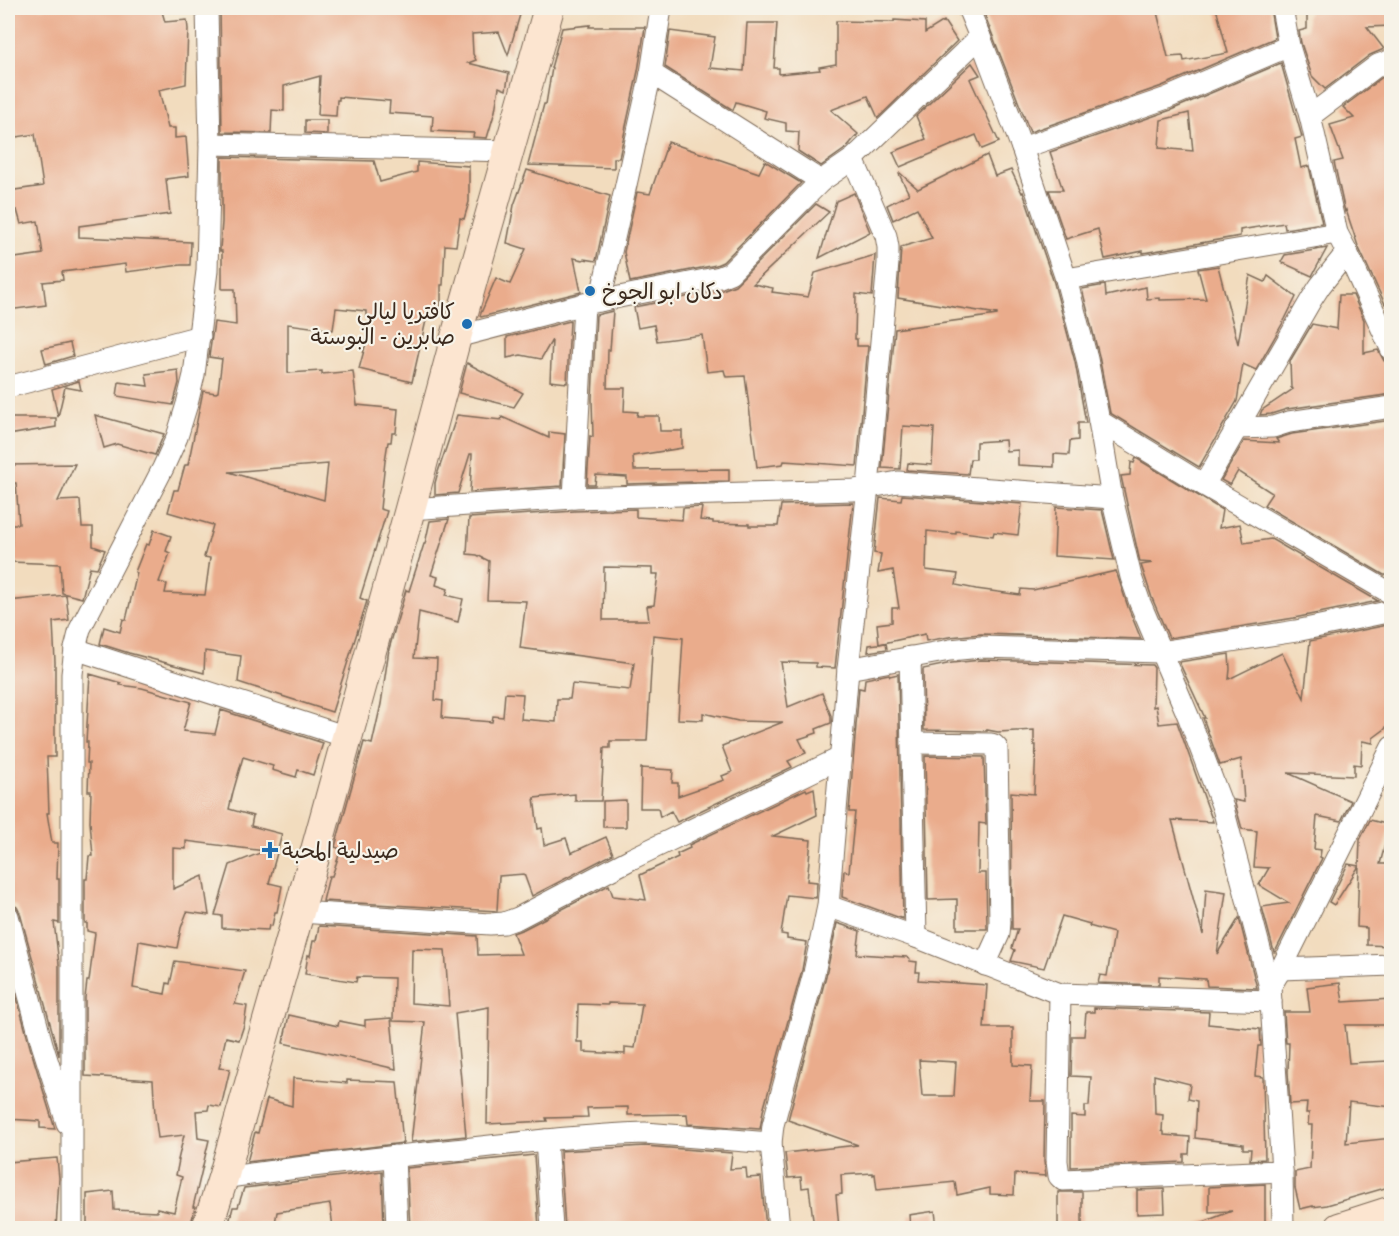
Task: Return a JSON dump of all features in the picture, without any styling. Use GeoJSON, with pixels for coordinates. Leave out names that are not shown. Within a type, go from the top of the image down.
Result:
{"type":"FeatureCollection","features":[{"type":"Feature","properties":{"kind":"street"},"geometry":{"type":"LineString","coordinates":[[72,1228],[72,674],[80,628],[177,437],[194,375],[207,272],[210,144],[207,8]]}},
{"type":"Feature","properties":{"kind":"street"},"geometry":{"type":"LineString","coordinates":[[207,1228],[299,912],[456,337],[549,8]]}},
{"type":"Feature","properties":{"kind":"street"},"geometry":{"type":"LineString","coordinates":[[574,498],[592,302],[651,73],[661,8]]}},
{"type":"Feature","properties":{"kind":"street"},"geometry":{"type":"LineString","coordinates":[[968,8],[1022,148],[1066,279],[1083,341],[1112,498],[1131,577],[1223,808],[1270,994],[1282,1171],[1283,1228]]}},
{"type":"Feature","properties":{"kind":"street"},"geometry":{"type":"LineString","coordinates":[[1281,8],[1310,117],[1337,233],[1392,351]]}},
{"type":"Feature","properties":{"kind":"street"},"geometry":{"type":"LineString","coordinates":[[456,337],[592,302],[720,277],[730,273],[821,181],[853,159],[980,37]]}},
{"type":"Feature","properties":{"kind":"street"},"geometry":{"type":"LineString","coordinates":[[1022,148],[1167,98],[1289,45]]}},
{"type":"Feature","properties":{"kind":"street"},"geometry":{"type":"LineString","coordinates":[[1310,117],[1378,65],[1392,60]]}},
{"type":"Feature","properties":{"kind":"street"},"geometry":{"type":"LineString","coordinates":[[651,73],[821,181]]}},
{"type":"Feature","properties":{"kind":"street"},"geometry":{"type":"LineString","coordinates":[[210,144],[510,151]]}},
{"type":"Feature","properties":{"kind":"street"},"geometry":{"type":"LineString","coordinates":[[779,1228],[771,1143],[773,1125],[814,973],[828,906],[848,669],[868,487],[888,247],[886,236],[853,159]]}},
{"type":"Feature","properties":{"kind":"street"},"geometry":{"type":"LineString","coordinates":[[1066,279],[1337,233]]}},
{"type":"Feature","properties":{"kind":"street"},"geometry":{"type":"LineString","coordinates":[[1204,485],[1315,293],[1347,252]]}},
{"type":"Feature","properties":{"kind":"street"},"geometry":{"type":"LineString","coordinates":[[8,387],[200,336]]}},
{"type":"Feature","properties":{"kind":"street"},"geometry":{"type":"LineString","coordinates":[[1236,429],[1273,427],[1289,422],[1392,406]]}},
{"type":"Feature","properties":{"kind":"street"},"geometry":{"type":"LineString","coordinates":[[1099,421],[1392,594]]}},
{"type":"Feature","properties":{"kind":"street"},"geometry":{"type":"LineString","coordinates":[[410,509],[574,498],[854,490],[898,482],[1112,498]]}},
{"type":"Feature","properties":{"kind":"street"},"geometry":{"type":"LineString","coordinates":[[848,669],[950,650],[981,647],[1160,652],[1296,631],[1392,611]]}},
{"type":"Feature","properties":{"kind":"street"},"geometry":{"type":"LineString","coordinates":[[75,650],[347,737]]}},
{"type":"Feature","properties":{"kind":"street"},"geometry":{"type":"LineString","coordinates":[[910,657],[916,937]]}},
{"type":"Feature","properties":{"kind":"street"},"geometry":{"type":"LineString","coordinates":[[913,743],[990,744],[997,748],[1000,923],[999,934],[985,965]]}},
{"type":"Feature","properties":{"kind":"street"},"geometry":{"type":"LineString","coordinates":[[1270,994],[1281,969],[1381,789],[1392,747]]}},
{"type":"Feature","properties":{"kind":"street"},"geometry":{"type":"LineString","coordinates":[[299,912],[504,923],[840,758]]}},
{"type":"Feature","properties":{"kind":"street"},"geometry":{"type":"LineString","coordinates":[[828,906],[916,937],[1060,994],[1270,994]]}},
{"type":"Feature","properties":{"kind":"street"},"geometry":{"type":"LineString","coordinates":[[8,916],[42,1044],[73,1143]]}},
{"type":"Feature","properties":{"kind":"street"},"geometry":{"type":"LineString","coordinates":[[1281,969],[1392,965]]}},
{"type":"Feature","properties":{"kind":"street"},"geometry":{"type":"LineString","coordinates":[[1060,994],[1057,1161],[1059,1176],[1063,1180],[1282,1171]]}},
{"type":"Feature","properties":{"kind":"street"},"geometry":{"type":"LineString","coordinates":[[223,1178],[394,1156],[546,1140],[645,1133],[771,1143]]}},
{"type":"Feature","properties":{"kind":"street"},"geometry":{"type":"LineString","coordinates":[[546,1140],[552,1228]]}},
{"type":"Feature","properties":{"kind":"street"},"geometry":{"type":"LineString","coordinates":[[394,1156],[397,1228]]}},
{"type":"Feature","properties":{"kind":"street"},"geometry":{"type":"LineString","coordinates":[[1339,1228],[1392,1211]]}},
{"type":"Feature","properties":{"kind":"building"},"geometry":{"type":"Polygon","coordinates":[[[8,8],[161,8],[165,22],[187,20],[186,84],[159,90],[168,128],[175,128],[175,138],[186,137],[189,176],[166,179],[170,214],[79,226],[79,237],[191,242],[190,265],[126,272],[125,264],[62,272],[63,280],[43,282],[46,305],[8,310],[8,259],[43,254],[38,221],[21,224],[17,210],[8,212],[8,191],[43,186],[35,134],[17,137],[11,103],[8,104],[8,8]]]}},
{"type":"Feature","properties":{"kind":"building"},"geometry":{"type":"Polygon","coordinates":[[[220,8],[522,8],[508,55],[499,32],[472,34],[473,54],[476,60],[468,63],[509,73],[506,90],[499,87],[487,138],[473,137],[474,133],[432,131],[433,116],[389,113],[390,101],[339,97],[336,116],[318,115],[320,76],[284,86],[284,111],[272,110],[271,133],[222,132],[220,8]]]}},
{"type":"Feature","properties":{"kind":"building"},"geometry":{"type":"Polygon","coordinates":[[[982,8],[1156,8],[1168,57],[1183,56],[1184,61],[1228,53],[1216,8],[1270,8],[1275,38],[1162,86],[1030,132],[982,8]]]}},
{"type":"Feature","properties":{"kind":"building"},"geometry":{"type":"Polygon","coordinates":[[[1309,8],[1392,8],[1392,26],[1367,27],[1384,49],[1370,55],[1325,89],[1312,76],[1301,43],[1299,31],[1307,29],[1309,8]]]}},
{"type":"Feature","properties":{"kind":"building"},"geometry":{"type":"Polygon","coordinates":[[[894,20],[925,22],[925,33],[944,21],[957,41],[878,118],[868,96],[831,110],[858,134],[845,149],[821,166],[798,151],[799,132],[786,131],[786,123],[764,118],[766,111],[736,102],[733,110],[665,67],[670,31],[715,37],[710,68],[744,71],[747,23],[777,23],[774,68],[779,68],[779,74],[820,70],[819,67],[836,64],[836,21],[894,22],[894,20]]]}},
{"type":"Feature","properties":{"kind":"building"},"geometry":{"type":"Polygon","coordinates":[[[590,25],[589,27],[645,27],[619,158],[614,158],[614,168],[528,165],[544,104],[546,104],[551,68],[562,28],[590,25]]]}},
{"type":"Feature","properties":{"kind":"building"},"geometry":{"type":"Polygon","coordinates":[[[972,63],[980,75],[970,79],[999,142],[982,149],[976,135],[900,167],[893,152],[926,139],[916,116],[972,63]]]}},
{"type":"Feature","properties":{"kind":"building"},"geometry":{"type":"Polygon","coordinates":[[[1281,63],[1302,137],[1295,139],[1301,168],[1309,166],[1322,223],[1285,229],[1284,223],[1240,230],[1240,236],[1105,259],[1098,229],[1066,239],[1049,190],[1063,190],[1050,152],[1171,110],[1281,63]],[[1189,113],[1161,120],[1159,148],[1193,151],[1189,113]]]}},
{"type":"Feature","properties":{"kind":"building"},"geometry":{"type":"Polygon","coordinates":[[[1392,74],[1392,126],[1385,127],[1392,147],[1392,303],[1385,304],[1358,246],[1346,210],[1345,212],[1334,162],[1343,160],[1330,125],[1354,118],[1343,107],[1384,76],[1392,74]]]}},
{"type":"Feature","properties":{"kind":"building"},"geometry":{"type":"Polygon","coordinates":[[[305,120],[327,120],[327,134],[305,133],[305,120]]]}},
{"type":"Feature","properties":{"kind":"building"},"geometry":{"type":"Polygon","coordinates":[[[668,142],[759,173],[765,161],[801,183],[723,262],[630,282],[624,252],[637,192],[650,194],[668,142]]]}},
{"type":"Feature","properties":{"kind":"building"},"geometry":{"type":"Polygon","coordinates":[[[987,155],[995,176],[1011,170],[1023,192],[1054,283],[1075,362],[1086,423],[1078,423],[1078,440],[1070,441],[1069,455],[1054,454],[1054,467],[1018,465],[1018,450],[1006,451],[1005,440],[976,442],[976,459],[970,459],[968,474],[907,470],[908,463],[932,465],[934,428],[903,426],[900,469],[882,468],[895,329],[997,315],[898,298],[901,247],[932,238],[917,208],[893,220],[887,205],[909,194],[900,173],[918,189],[987,155]]]}},
{"type":"Feature","properties":{"kind":"building"},"geometry":{"type":"Polygon","coordinates":[[[222,157],[374,161],[380,182],[417,172],[417,162],[469,166],[469,202],[464,219],[460,218],[456,246],[445,245],[441,316],[427,316],[412,382],[359,369],[373,317],[366,317],[366,311],[336,308],[333,330],[288,324],[288,373],[322,371],[322,374],[353,371],[357,405],[398,409],[396,433],[392,433],[391,442],[388,442],[385,461],[380,509],[387,511],[360,598],[367,601],[332,712],[238,682],[241,656],[205,651],[204,673],[100,644],[104,627],[120,632],[123,619],[126,620],[137,573],[135,572],[154,530],[171,536],[166,551],[170,553],[159,582],[167,584],[165,593],[205,595],[210,558],[204,557],[213,525],[168,512],[174,490],[178,490],[185,465],[188,465],[203,391],[218,392],[222,359],[209,357],[214,322],[236,325],[235,289],[222,289],[222,251],[220,249],[222,157]],[[328,464],[229,472],[324,500],[328,464]]]}},
{"type":"Feature","properties":{"kind":"building"},"geometry":{"type":"Polygon","coordinates":[[[527,170],[610,196],[596,261],[574,258],[581,292],[481,317],[496,278],[510,284],[526,249],[507,243],[514,205],[527,170]]]}},
{"type":"Feature","properties":{"kind":"building"},"geometry":{"type":"Polygon","coordinates":[[[854,193],[870,232],[819,258],[836,201],[854,193]]]}},
{"type":"Feature","properties":{"kind":"building"},"geometry":{"type":"Polygon","coordinates":[[[816,204],[829,212],[753,284],[773,288],[772,292],[808,297],[815,273],[875,255],[872,296],[856,294],[855,339],[857,339],[857,346],[868,346],[857,466],[784,461],[783,464],[757,467],[745,376],[726,377],[724,370],[707,372],[702,335],[657,341],[654,325],[638,328],[634,307],[722,290],[735,285],[816,204]]]}},
{"type":"Feature","properties":{"kind":"building"},"geometry":{"type":"Polygon","coordinates":[[[1327,248],[1312,276],[1281,262],[1285,255],[1327,248]]]}},
{"type":"Feature","properties":{"kind":"building"},"geometry":{"type":"Polygon","coordinates":[[[1218,266],[1238,344],[1250,275],[1265,282],[1268,276],[1296,297],[1256,370],[1243,364],[1237,401],[1199,467],[1110,413],[1099,356],[1082,289],[1105,285],[1106,296],[1146,287],[1147,299],[1206,299],[1198,269],[1218,266]]]}},
{"type":"Feature","properties":{"kind":"building"},"geometry":{"type":"Polygon","coordinates":[[[1339,295],[1353,295],[1364,320],[1364,353],[1378,350],[1384,361],[1389,363],[1392,394],[1260,415],[1262,410],[1293,389],[1291,388],[1290,361],[1312,324],[1337,329],[1339,295]]]}},
{"type":"Feature","properties":{"kind":"building"},"geometry":{"type":"Polygon","coordinates":[[[613,311],[610,350],[608,350],[607,388],[625,388],[624,411],[638,412],[637,416],[659,416],[660,431],[682,431],[682,448],[633,456],[634,470],[729,469],[729,481],[627,484],[627,477],[596,475],[595,485],[587,485],[590,436],[593,437],[592,399],[596,315],[613,311]]]}},
{"type":"Feature","properties":{"kind":"building"},"geometry":{"type":"Polygon","coordinates":[[[570,321],[567,383],[550,381],[552,340],[541,359],[521,355],[507,358],[507,337],[570,321]]]}},
{"type":"Feature","properties":{"kind":"building"},"geometry":{"type":"Polygon","coordinates":[[[70,343],[73,356],[46,364],[42,349],[70,343]]]}},
{"type":"Feature","properties":{"kind":"building"},"geometry":{"type":"Polygon","coordinates":[[[467,363],[523,393],[514,407],[459,393],[467,363]]]}},
{"type":"Feature","properties":{"kind":"building"},"geometry":{"type":"Polygon","coordinates":[[[178,370],[179,383],[173,405],[117,396],[119,382],[148,386],[146,374],[178,370]]]}},
{"type":"Feature","properties":{"kind":"building"},"geometry":{"type":"Polygon","coordinates":[[[79,381],[81,390],[65,387],[58,417],[52,389],[79,381]]]}},
{"type":"Feature","properties":{"kind":"building"},"geometry":{"type":"Polygon","coordinates":[[[95,415],[164,434],[155,455],[117,444],[104,448],[95,415]]]}},
{"type":"Feature","properties":{"kind":"building"},"geometry":{"type":"Polygon","coordinates":[[[457,415],[501,420],[502,417],[549,438],[549,432],[565,434],[562,486],[470,492],[472,454],[470,454],[458,493],[435,495],[438,472],[457,415]]]}},
{"type":"Feature","properties":{"kind":"building"},"geometry":{"type":"Polygon","coordinates":[[[8,418],[56,418],[56,427],[8,435],[8,418]]]}},
{"type":"Feature","properties":{"kind":"building"},"geometry":{"type":"Polygon","coordinates":[[[1392,420],[1392,575],[1384,575],[1264,505],[1272,493],[1238,471],[1230,485],[1221,480],[1244,441],[1279,443],[1276,439],[1292,434],[1392,420]]]}},
{"type":"Feature","properties":{"kind":"building"},"geometry":{"type":"Polygon","coordinates":[[[1136,458],[1222,510],[1219,528],[1240,524],[1244,543],[1271,539],[1378,601],[1294,618],[1169,638],[1141,565],[1153,563],[1140,562],[1121,476],[1130,475],[1131,462],[1134,463],[1136,458]]]}},
{"type":"Feature","properties":{"kind":"building"},"geometry":{"type":"Polygon","coordinates":[[[75,464],[58,501],[80,500],[82,527],[93,527],[93,546],[105,550],[97,568],[90,567],[82,598],[62,593],[60,564],[11,562],[12,524],[19,524],[16,483],[8,483],[8,465],[75,464]]]}},
{"type":"Feature","properties":{"kind":"building"},"geometry":{"type":"Polygon","coordinates":[[[902,495],[1022,504],[1018,535],[994,532],[993,536],[956,531],[956,534],[927,531],[926,570],[958,574],[956,585],[1020,595],[1021,589],[1033,590],[1116,571],[1141,639],[981,634],[926,641],[925,634],[879,644],[877,624],[892,622],[892,608],[899,608],[893,570],[878,573],[881,554],[874,553],[880,498],[901,500],[902,495]]]}},
{"type":"Feature","properties":{"kind":"building"},"geometry":{"type":"Polygon","coordinates":[[[853,503],[835,668],[816,667],[816,663],[781,662],[788,707],[822,693],[831,716],[831,723],[816,729],[817,733],[799,739],[806,753],[788,761],[792,767],[677,822],[671,811],[660,817],[658,808],[640,808],[641,768],[673,770],[672,783],[678,783],[678,796],[724,780],[722,776],[732,772],[722,746],[783,722],[738,721],[703,713],[703,720],[678,719],[683,638],[653,635],[647,741],[610,741],[610,748],[604,748],[601,801],[575,801],[575,794],[534,798],[538,829],[542,828],[544,845],[566,838],[571,853],[606,837],[613,854],[532,896],[524,874],[499,876],[497,911],[323,901],[329,876],[332,876],[341,849],[335,847],[364,742],[372,744],[381,704],[389,649],[406,590],[409,591],[425,544],[430,521],[449,519],[431,575],[438,577],[436,585],[448,589],[446,595],[463,599],[458,622],[419,612],[414,658],[437,659],[435,700],[443,701],[442,718],[492,722],[493,716],[503,717],[505,693],[523,694],[521,719],[556,722],[557,699],[570,699],[572,684],[630,690],[634,663],[520,648],[526,601],[487,600],[489,561],[477,555],[467,554],[469,518],[636,509],[636,517],[682,520],[683,508],[702,507],[700,520],[713,521],[713,523],[749,524],[749,526],[778,526],[781,505],[853,503]],[[604,567],[603,620],[649,620],[647,606],[654,605],[658,574],[652,574],[652,568],[604,567]]]}},
{"type":"Feature","properties":{"kind":"building"},"geometry":{"type":"Polygon","coordinates":[[[1056,507],[1102,510],[1114,560],[1054,556],[1056,507]]]}},
{"type":"Feature","properties":{"kind":"building"},"geometry":{"type":"Polygon","coordinates":[[[66,595],[69,620],[53,622],[55,757],[47,757],[49,813],[47,813],[52,843],[58,843],[59,923],[54,922],[59,964],[59,1056],[20,913],[17,907],[8,904],[8,601],[66,595]]]}},
{"type":"Feature","properties":{"kind":"building"},"geometry":{"type":"Polygon","coordinates":[[[1392,624],[1392,715],[1385,729],[1373,738],[1373,743],[1362,741],[1361,765],[1354,764],[1354,776],[1288,773],[1351,801],[1341,821],[1317,816],[1314,849],[1321,850],[1320,857],[1322,858],[1274,952],[1262,907],[1289,903],[1259,885],[1269,868],[1254,867],[1257,831],[1242,829],[1234,800],[1244,802],[1241,759],[1220,765],[1203,718],[1205,718],[1179,662],[1229,654],[1229,679],[1282,653],[1304,698],[1310,641],[1392,624]]]}},
{"type":"Feature","properties":{"kind":"building"},"geometry":{"type":"Polygon","coordinates":[[[886,643],[887,649],[868,652],[869,645],[886,643]]]}},
{"type":"Feature","properties":{"kind":"building"},"geometry":{"type":"Polygon","coordinates":[[[981,660],[1152,665],[1154,668],[1153,707],[1156,706],[1159,724],[1177,722],[1213,822],[1172,820],[1203,935],[1206,889],[1226,892],[1217,954],[1239,918],[1257,988],[1207,986],[1206,979],[1159,976],[1159,985],[1098,983],[1100,975],[1107,976],[1114,933],[1062,916],[1044,968],[1011,961],[1015,950],[1012,948],[1018,929],[1012,929],[1011,792],[1034,794],[1036,745],[1034,745],[1034,730],[998,732],[924,730],[923,669],[981,660]]]}},
{"type":"Feature","properties":{"kind":"building"},"geometry":{"type":"Polygon","coordinates":[[[90,674],[121,683],[120,685],[142,688],[191,702],[183,731],[215,734],[221,710],[323,743],[313,775],[298,770],[296,777],[272,770],[273,766],[243,757],[233,792],[229,809],[253,816],[251,826],[282,834],[269,883],[282,886],[272,926],[269,925],[268,930],[222,928],[222,916],[215,915],[230,865],[265,851],[186,841],[186,849],[173,848],[173,889],[203,876],[209,915],[187,912],[177,948],[139,941],[133,988],[165,994],[167,983],[170,984],[175,961],[245,971],[235,1004],[247,1006],[244,1025],[239,1040],[226,1037],[219,1068],[230,1069],[221,1107],[209,1105],[208,1110],[196,1111],[198,1138],[209,1140],[190,1228],[87,1225],[87,1194],[113,1191],[114,1210],[157,1212],[157,1208],[174,1212],[182,1177],[176,1175],[184,1135],[158,1138],[153,1080],[85,1076],[85,998],[95,933],[87,931],[87,923],[85,923],[85,879],[87,879],[89,856],[93,856],[90,822],[91,791],[88,791],[88,742],[86,742],[90,674]]]}},
{"type":"Feature","properties":{"kind":"building"},"geometry":{"type":"Polygon","coordinates":[[[889,674],[890,676],[898,674],[903,919],[842,897],[844,871],[849,872],[855,812],[849,812],[859,688],[864,689],[865,679],[889,674]]]}},
{"type":"Feature","properties":{"kind":"building"},"geometry":{"type":"Polygon","coordinates":[[[925,756],[984,757],[986,824],[979,823],[978,873],[986,873],[987,929],[957,929],[957,899],[928,900],[925,756]]]}},
{"type":"Feature","properties":{"kind":"building"},"geometry":{"type":"Polygon","coordinates":[[[814,788],[817,815],[773,836],[811,840],[807,881],[817,882],[816,898],[787,895],[781,934],[787,935],[787,939],[807,942],[802,970],[760,1129],[688,1124],[687,1114],[628,1115],[628,1107],[587,1108],[588,1117],[546,1118],[547,1121],[487,1124],[489,1007],[455,1013],[466,1136],[411,1142],[425,1022],[393,1021],[394,978],[357,977],[356,982],[305,974],[308,955],[310,956],[313,941],[316,941],[319,926],[477,936],[478,955],[521,954],[513,933],[609,885],[613,896],[646,900],[640,875],[678,857],[677,854],[690,848],[689,845],[806,789],[807,791],[814,788]],[[412,949],[411,1003],[449,1006],[445,950],[412,949]],[[608,1003],[608,1005],[578,1004],[577,1042],[583,1042],[583,1052],[625,1054],[625,1047],[635,1048],[642,1004],[608,1003]]]}},
{"type":"Feature","properties":{"kind":"building"},"geometry":{"type":"Polygon","coordinates":[[[626,800],[626,827],[603,827],[603,801],[626,800]]]}},
{"type":"Feature","properties":{"kind":"building"},"geometry":{"type":"Polygon","coordinates":[[[1370,820],[1390,825],[1380,864],[1389,864],[1388,869],[1392,870],[1392,946],[1367,945],[1367,928],[1357,927],[1360,840],[1370,820]]]}},
{"type":"Feature","properties":{"kind":"building"},"geometry":{"type":"Polygon","coordinates":[[[1348,864],[1359,866],[1334,905],[1329,902],[1348,864]]]}},
{"type":"Feature","properties":{"kind":"building"},"geometry":{"type":"Polygon","coordinates":[[[837,923],[860,931],[857,954],[907,957],[909,961],[917,962],[918,980],[987,985],[984,1028],[1013,1028],[1013,1065],[1032,1066],[1030,1101],[1045,1101],[1046,1176],[1015,1174],[1014,1195],[990,1194],[990,1188],[957,1195],[955,1182],[877,1190],[873,1173],[841,1175],[842,1194],[836,1195],[839,1228],[814,1228],[809,1187],[802,1188],[801,1177],[788,1178],[785,1153],[858,1145],[788,1120],[826,976],[837,923]],[[919,1060],[922,1096],[954,1096],[956,1062],[919,1060]]]}},
{"type":"Feature","properties":{"kind":"building"},"geometry":{"type":"Polygon","coordinates":[[[8,964],[55,1129],[40,1128],[40,1121],[8,1119],[8,964]]]}},
{"type":"Feature","properties":{"kind":"building"},"geometry":{"type":"Polygon","coordinates":[[[1340,983],[1343,1002],[1392,999],[1392,1023],[1390,1025],[1345,1025],[1349,1063],[1389,1061],[1389,1073],[1392,1074],[1392,1107],[1349,1102],[1346,1143],[1392,1138],[1392,1186],[1327,1205],[1300,1209],[1295,1188],[1295,1172],[1310,1169],[1312,1125],[1308,1125],[1307,1103],[1290,1104],[1289,1043],[1286,1043],[1284,1012],[1310,1012],[1307,987],[1340,983]]]}},
{"type":"Feature","properties":{"kind":"building"},"geometry":{"type":"Polygon","coordinates":[[[1094,1008],[1209,1012],[1208,1024],[1260,1029],[1261,1046],[1258,1046],[1255,1076],[1263,1077],[1265,1159],[1250,1160],[1251,1149],[1243,1149],[1243,1144],[1195,1138],[1197,1101],[1188,1099],[1190,1084],[1154,1075],[1155,1114],[1163,1115],[1164,1135],[1190,1137],[1189,1154],[1184,1154],[1184,1162],[1071,1167],[1071,1116],[1085,1117],[1085,1106],[1089,1106],[1091,1077],[1071,1076],[1072,1036],[1084,1036],[1086,1012],[1094,1012],[1094,1008]]]}},
{"type":"Feature","properties":{"kind":"building"},"geometry":{"type":"Polygon","coordinates":[[[289,1015],[338,1026],[339,1021],[365,1026],[365,1020],[391,1018],[396,1069],[283,1043],[289,1015]]]}},
{"type":"Feature","properties":{"kind":"building"},"geometry":{"type":"Polygon","coordinates":[[[293,1078],[347,1083],[347,1080],[397,1082],[403,1143],[247,1162],[267,1099],[292,1106],[293,1078]]]}},
{"type":"Feature","properties":{"kind":"building"},"geometry":{"type":"Polygon","coordinates":[[[645,1146],[732,1153],[730,1169],[746,1168],[747,1178],[761,1177],[766,1228],[565,1228],[560,1151],[645,1146]]]}},
{"type":"Feature","properties":{"kind":"building"},"geometry":{"type":"Polygon","coordinates":[[[534,1155],[539,1228],[455,1228],[455,1226],[410,1228],[407,1168],[534,1155]]]}},
{"type":"Feature","properties":{"kind":"building"},"geometry":{"type":"Polygon","coordinates":[[[57,1158],[59,1178],[56,1228],[8,1228],[8,1162],[57,1158]]]}},
{"type":"Feature","properties":{"kind":"building"},"geometry":{"type":"Polygon","coordinates":[[[382,1171],[384,1228],[333,1228],[330,1204],[277,1212],[275,1223],[229,1223],[233,1207],[238,1207],[244,1188],[382,1171]]]}},
{"type":"Feature","properties":{"kind":"building"},"geometry":{"type":"Polygon","coordinates":[[[1265,1184],[1265,1228],[1190,1228],[1232,1211],[1209,1212],[1209,1187],[1265,1184]]]}},
{"type":"Feature","properties":{"kind":"building"},"geometry":{"type":"Polygon","coordinates":[[[1164,1189],[1165,1213],[1137,1214],[1137,1190],[1164,1189]]]}},
{"type":"Feature","properties":{"kind":"building"},"geometry":{"type":"Polygon","coordinates":[[[1058,1192],[1082,1192],[1082,1228],[1058,1228],[1058,1192]]]}},
{"type":"Feature","properties":{"kind":"building"},"geometry":{"type":"Polygon","coordinates":[[[935,1211],[937,1228],[910,1228],[909,1215],[935,1211]]]}},
{"type":"Feature","properties":{"kind":"place","name":"دكان ابو الجوخ"},"geometry":{"type":"Point","coordinates":[590,291]}},
{"type":"Feature","properties":{"kind":"place","name":"كافتريا ليالي صابرين - البوستة"},"geometry":{"type":"Point","coordinates":[467,324]}},
{"type":"Feature","properties":{"kind":"place","name":"صيدلية المحبة"},"geometry":{"type":"Point","coordinates":[270,850]}}]}
